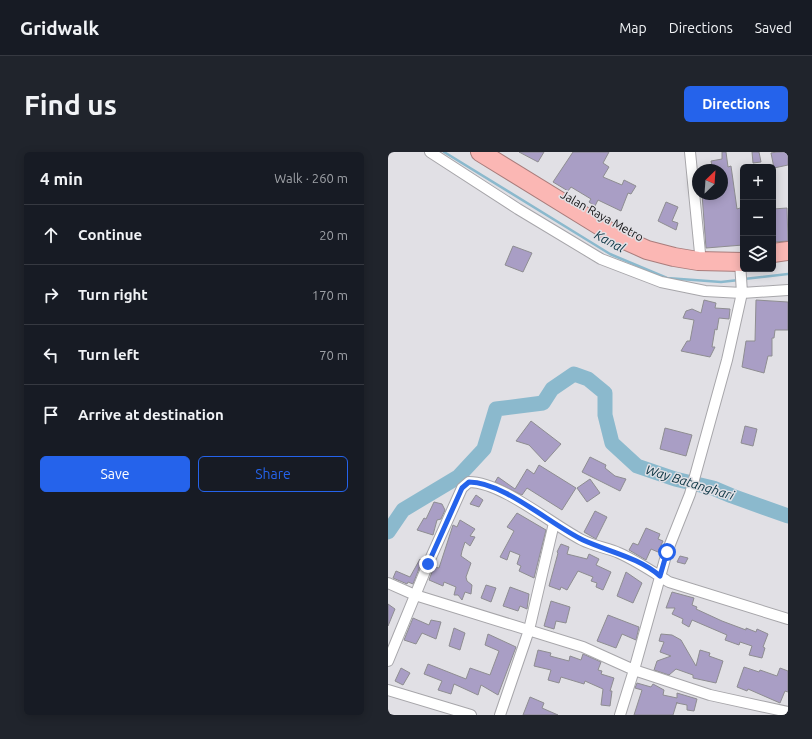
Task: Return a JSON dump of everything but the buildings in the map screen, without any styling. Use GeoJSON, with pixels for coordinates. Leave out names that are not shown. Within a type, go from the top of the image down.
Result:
{"type":"FeatureCollection","features":[{"type":"Feature","properties":{"kind":"highway"},"geometry":{"type":"LineString","coordinates":[[480,152],[545,188],[618,237],[647,250],[698,261],[740,263]]}},
{"type":"Feature","properties":{"kind":"highway","name":"Jalan Raya Metro"},"geometry":{"type":"LineString","coordinates":[[494,152],[545,188],[621,230],[675,250],[700,253],[740,263]]}},
{"type":"Feature","properties":{"kind":"highway"},"geometry":{"type":"LineString","coordinates":[[776,253],[788,251]]}},
{"type":"Feature","properties":{"kind":"highway"},"geometry":{"type":"LineString","coordinates":[[776,260],[788,259]]}},
{"type":"Feature","properties":{"kind":"street"},"geometry":{"type":"LineString","coordinates":[[430,152],[600,260],[661,282],[706,291],[788,290]]}},
{"type":"Feature","properties":{"kind":"street"},"geometry":{"type":"LineString","coordinates":[[690,152],[700,253]]}},
{"type":"Feature","properties":{"kind":"street"},"geometry":{"type":"LineString","coordinates":[[620,715],[667,552],[690,494],[727,360],[742,290],[742,272]]}},
{"type":"Feature","properties":{"kind":"street"},"geometry":{"type":"LineString","coordinates":[[388,661],[462,488],[469,482],[480,483],[500,491],[582,540],[619,553],[653,570],[669,582],[788,619]]}},
{"type":"Feature","properties":{"kind":"street"},"geometry":{"type":"LineString","coordinates":[[500,715],[528,630],[554,523]]}},
{"type":"Feature","properties":{"kind":"street"},"geometry":{"type":"LineString","coordinates":[[388,583],[415,595],[583,647],[634,670],[710,695],[788,713]]}},
{"type":"Feature","properties":{"kind":"street"},"geometry":{"type":"LineString","coordinates":[[388,690],[471,715]]}},
{"type":"Feature","properties":{"kind":"waterway","name":"Kanal"},"geometry":{"type":"LineString","coordinates":[[444,152],[610,254],[667,278],[721,282],[739,280]]}},
{"type":"Feature","properties":{"kind":"waterway","name":"Kanal"},"geometry":{"type":"LineString","coordinates":[[744,279],[788,274]]}},
{"type":"Feature","properties":{"kind":"waterway","name":"Way Batanghari"},"geometry":{"type":"LineString","coordinates":[[388,532],[403,510],[458,477],[484,449],[496,409],[543,403],[552,389],[574,374],[588,379],[605,393],[605,415],[612,443],[637,466],[675,479],[713,488],[788,516]]}},
{"type":"Feature","properties":{"kind":"route"},"geometry":{"type":"LineString","coordinates":[[428,564],[462,488],[469,482],[480,483],[500,491],[582,540],[619,553],[653,570],[660,576],[667,552]]}}]}
